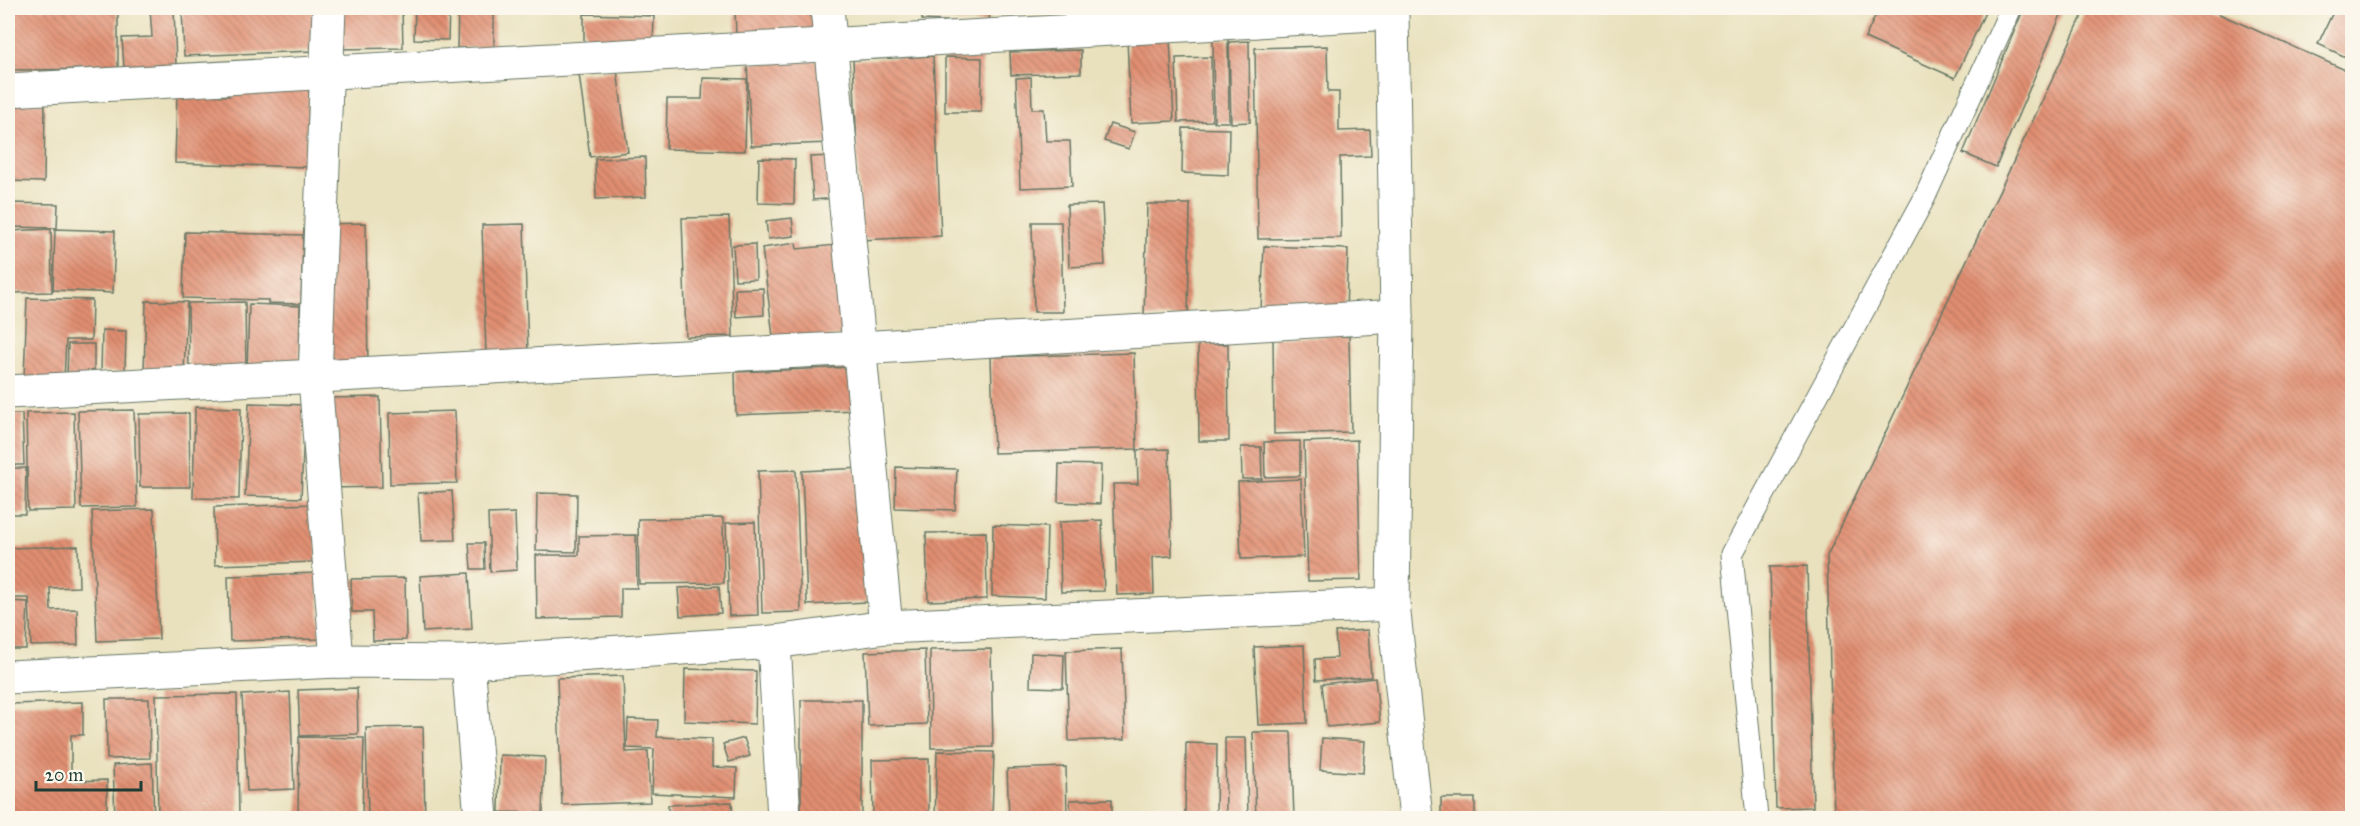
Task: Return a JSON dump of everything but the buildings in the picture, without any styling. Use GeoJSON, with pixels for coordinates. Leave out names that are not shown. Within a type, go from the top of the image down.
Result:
{"type":"FeatureCollection","features":[{"type":"Feature","properties":{"kind":"street"},"geometry":{"type":"LineString","coordinates":[[329,8],[315,378],[337,661]]}},
{"type":"Feature","properties":{"kind":"street"},"geometry":{"type":"LineString","coordinates":[[826,8],[885,627]]}},
{"type":"Feature","properties":{"kind":"street"},"geometry":{"type":"LineString","coordinates":[[8,90],[830,43],[1256,14],[1392,13],[1397,316],[1393,604],[1416,819]]}},
{"type":"Feature","properties":{"kind":"street"},"geometry":{"type":"LineString","coordinates":[[8,392],[315,378],[1397,316]]}},
{"type":"Feature","properties":{"kind":"street"},"geometry":{"type":"LineString","coordinates":[[8,677],[337,661],[468,662],[774,642],[885,627],[1393,604]]}},
{"type":"Feature","properties":{"kind":"street"},"geometry":{"type":"LineString","coordinates":[[774,642],[784,819]]}},
{"type":"Feature","properties":{"kind":"street"},"geometry":{"type":"LineString","coordinates":[[468,662],[481,819]]}},
{"type":"Feature","properties":{"kind":"lane"},"geometry":{"type":"LineString","coordinates":[[1757,819],[1732,554],[1924,199],[2011,8]]}}]}
